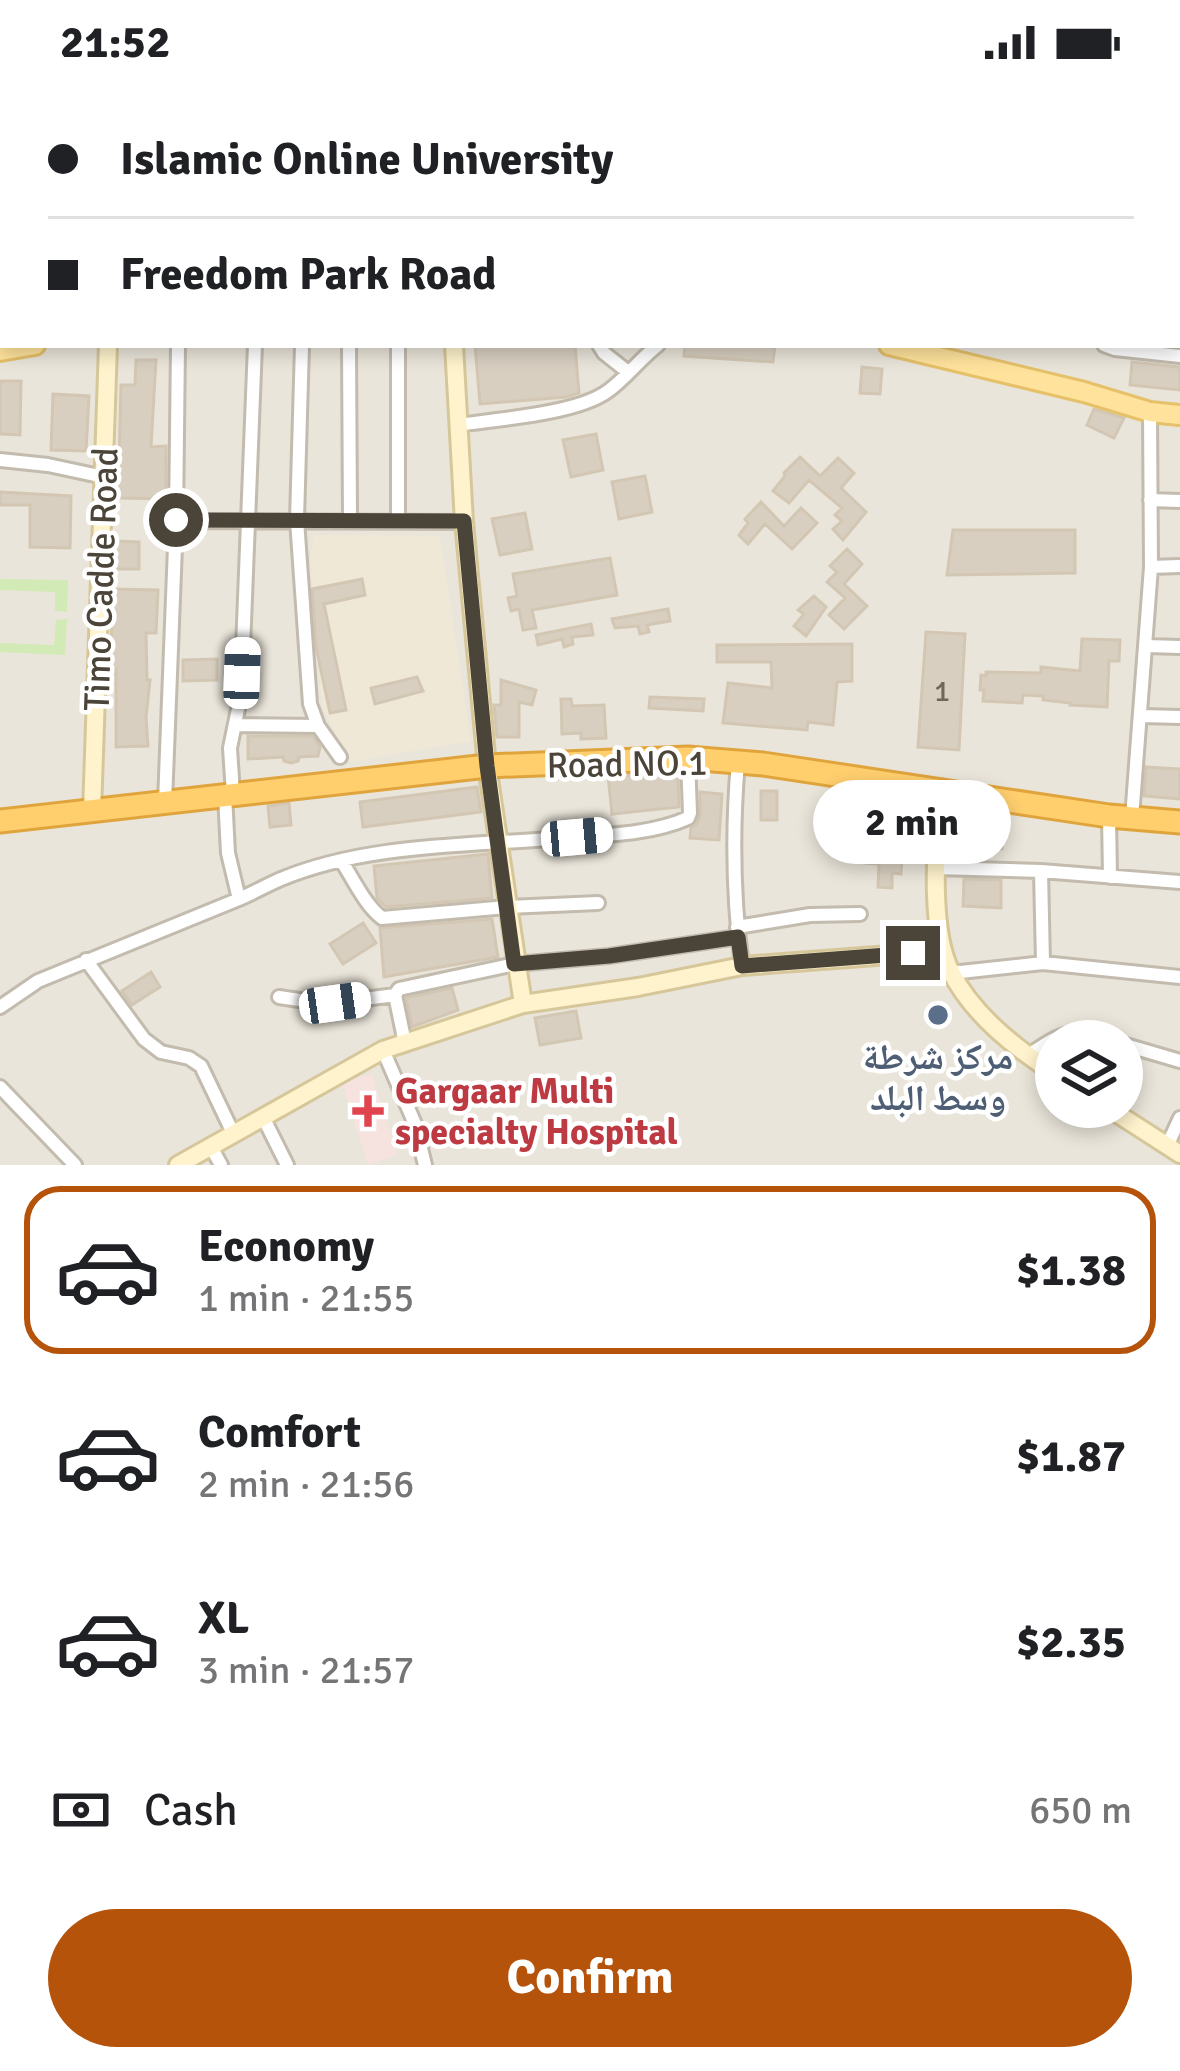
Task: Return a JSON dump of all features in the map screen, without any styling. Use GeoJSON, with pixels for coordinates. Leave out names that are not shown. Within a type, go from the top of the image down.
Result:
{"type":"FeatureCollection","features":[{"type":"Feature","properties":{"kind":"highway","name":"Road NO.1"},"geometry":{"type":"LineString","coordinates":[[0,821],[487,766],[688,758],[1180,822]]}},
{"type":"Feature","properties":{"kind":"main road"},"geometry":{"type":"LineString","coordinates":[[912,348],[949,353],[1150,412],[1180,415]]}},
{"type":"Feature","properties":{"kind":"street","name":"Timo Cadde Road"},"geometry":{"type":"LineString","coordinates":[[92,812],[108,348]]}},
{"type":"Feature","properties":{"kind":"street"},"geometry":{"type":"LineString","coordinates":[[165,802],[178,348]]}},
{"type":"Feature","properties":{"kind":"street"},"geometry":{"type":"LineString","coordinates":[[239,899],[228,853],[230,759],[242,673],[255,348]]}},
{"type":"Feature","properties":{"kind":"street"},"geometry":{"type":"LineString","coordinates":[[302,348],[297,520],[310,704],[318,726],[340,757]]}},
{"type":"Feature","properties":{"kind":"street"},"geometry":{"type":"LineString","coordinates":[[349,348],[350,520]]}},
{"type":"Feature","properties":{"kind":"street"},"geometry":{"type":"LineString","coordinates":[[398,348],[398,521]]}},
{"type":"Feature","properties":{"kind":"street"},"geometry":{"type":"LineString","coordinates":[[454,348],[464,521],[487,766],[523,1004]]}},
{"type":"Feature","properties":{"kind":"street"},"geometry":{"type":"LineString","coordinates":[[601,348],[628,371]]}},
{"type":"Feature","properties":{"kind":"street"},"geometry":{"type":"LineString","coordinates":[[458,425],[596,398],[655,348]]}},
{"type":"Feature","properties":{"kind":"street"},"geometry":{"type":"LineString","coordinates":[[1110,348],[1180,356]]}},
{"type":"Feature","properties":{"kind":"street"},"geometry":{"type":"LineString","coordinates":[[1110,877],[1141,716],[1151,567],[1150,412]]}},
{"type":"Feature","properties":{"kind":"street"},"geometry":{"type":"LineString","coordinates":[[0,460],[104,477]]}},
{"type":"Feature","properties":{"kind":"street"},"geometry":{"type":"LineString","coordinates":[[1150,500],[1180,502]]}},
{"type":"Feature","properties":{"kind":"street"},"geometry":{"type":"LineString","coordinates":[[176,520],[464,521]]}},
{"type":"Feature","properties":{"kind":"street"},"geometry":{"type":"LineString","coordinates":[[1151,567],[1180,566]]}},
{"type":"Feature","properties":{"kind":"street"},"geometry":{"type":"LineString","coordinates":[[1146,646],[1180,647]]}},
{"type":"Feature","properties":{"kind":"street"},"geometry":{"type":"LineString","coordinates":[[1141,716],[1180,717]]}},
{"type":"Feature","properties":{"kind":"street"},"geometry":{"type":"LineString","coordinates":[[235,725],[318,726]]}},
{"type":"Feature","properties":{"kind":"street"},"geometry":{"type":"LineString","coordinates":[[0,1006],[38,981],[86,960],[281,879],[342,862],[423,848],[617,833],[683,821],[690,813],[688,758]]}},
{"type":"Feature","properties":{"kind":"street"},"geometry":{"type":"LineString","coordinates":[[738,762],[733,839],[742,966]]}},
{"type":"Feature","properties":{"kind":"street"},"geometry":{"type":"LineString","coordinates":[[940,788],[936,868],[943,951],[951,973],[980,1012],[1035,1061]]}},
{"type":"Feature","properties":{"kind":"street"},"geometry":{"type":"LineString","coordinates":[[342,862],[377,916],[388,918],[598,903]]}},
{"type":"Feature","properties":{"kind":"street"},"geometry":{"type":"LineString","coordinates":[[936,868],[1180,882]]}},
{"type":"Feature","properties":{"kind":"street"},"geometry":{"type":"LineString","coordinates":[[1041,871],[1043,963]]}},
{"type":"Feature","properties":{"kind":"street"},"geometry":{"type":"LineString","coordinates":[[279,998],[326,1004],[395,995],[400,989],[514,964],[627,953],[738,932],[787,917],[860,914]]}},
{"type":"Feature","properties":{"kind":"street"},"geometry":{"type":"LineString","coordinates":[[178,1165],[383,1050],[523,1004],[742,966],[943,951]]}},
{"type":"Feature","properties":{"kind":"street"},"geometry":{"type":"LineString","coordinates":[[86,960],[144,1040],[161,1052],[189,1058],[200,1066],[233,1133]]}},
{"type":"Feature","properties":{"kind":"street"},"geometry":{"type":"LineString","coordinates":[[951,973],[1043,963],[1180,977]]}},
{"type":"Feature","properties":{"kind":"street"},"geometry":{"type":"LineString","coordinates":[[395,995],[405,1043]]}},
{"type":"Feature","properties":{"kind":"street"},"geometry":{"type":"LineString","coordinates":[[383,1050],[415,1124],[424,1165]]}},
{"type":"Feature","properties":{"kind":"street"},"geometry":{"type":"LineString","coordinates":[[1143,1050],[1180,1061]]}},
{"type":"Feature","properties":{"kind":"street"},"geometry":{"type":"LineString","coordinates":[[1027,1056],[1035,1051]]}},
{"type":"Feature","properties":{"kind":"street"},"geometry":{"type":"LineString","coordinates":[[0,1087],[75,1165]]}},
{"type":"Feature","properties":{"kind":"street"},"geometry":{"type":"LineString","coordinates":[[262,1117],[286,1165]]}},
{"type":"Feature","properties":{"kind":"street"},"geometry":{"type":"LineString","coordinates":[[1140,1128],[1174,1150],[1180,1118]]}},
{"type":"Feature","properties":{"kind":"street"},"geometry":{"type":"LineString","coordinates":[[210,1145],[221,1165]]}},
{"type":"Feature","properties":{"kind":"shaded area"},"geometry":{"type":"Polygon","coordinates":[[[0,348],[1180,348],[1180,1165],[0,1165],[0,348]]]}},
{"type":"Feature","properties":{"kind":"shaded area"},"geometry":{"type":"Polygon","coordinates":[[[314,535],[440,536],[471,741],[350,762],[322,707],[310,561],[314,535]]]}},
{"type":"Feature","properties":{"kind":"shaded area","name":"Gargaar Multi specialty Hospital"},"geometry":{"type":"Polygon","coordinates":[[[372,1074],[397,1155],[368,1165],[342,1082],[372,1074]]]}},
{"type":"Feature","properties":{"kind":"green space"},"geometry":{"type":"Polygon","coordinates":[[[0,579],[68,580],[67,612],[55,611],[55,592],[0,590],[0,579]]]}},
{"type":"Feature","properties":{"kind":"green space"},"geometry":{"type":"Polygon","coordinates":[[[67,619],[65,655],[0,652],[0,643],[54,645],[56,620],[67,619]]]}},
{"type":"Feature","properties":{"kind":"building"},"geometry":{"type":"Polygon","coordinates":[[[475,348],[575,348],[579,393],[480,404],[475,348]]]}},
{"type":"Feature","properties":{"kind":"building"},"geometry":{"type":"Polygon","coordinates":[[[685,348],[775,348],[773,362],[684,356],[685,348]]]}},
{"type":"Feature","properties":{"kind":"building"},"geometry":{"type":"Polygon","coordinates":[[[136,360],[156,360],[151,447],[166,446],[166,499],[118,498],[121,385],[135,385],[136,360]]]}},
{"type":"Feature","properties":{"kind":"building"},"geometry":{"type":"Polygon","coordinates":[[[1132,362],[1180,367],[1180,390],[1130,385],[1132,362]]]}},
{"type":"Feature","properties":{"kind":"building"},"geometry":{"type":"Polygon","coordinates":[[[862,367],[882,369],[880,394],[860,393],[862,367]]]}},
{"type":"Feature","properties":{"kind":"building"},"geometry":{"type":"Polygon","coordinates":[[[0,381],[21,381],[20,435],[0,434],[0,381]]]}},
{"type":"Feature","properties":{"kind":"building"},"geometry":{"type":"Polygon","coordinates":[[[53,394],[89,396],[86,451],[51,450],[53,394]]]}},
{"type":"Feature","properties":{"kind":"building"},"geometry":{"type":"Polygon","coordinates":[[[1094,409],[1124,418],[1114,438],[1087,425],[1094,409]]]}},
{"type":"Feature","properties":{"kind":"building"},"geometry":{"type":"Polygon","coordinates":[[[596,434],[603,470],[571,477],[563,440],[596,434]]]}},
{"type":"Feature","properties":{"kind":"building"},"geometry":{"type":"Polygon","coordinates":[[[800,457],[820,476],[838,458],[854,473],[841,488],[866,512],[843,540],[833,529],[842,521],[835,515],[842,508],[809,480],[789,503],[773,491],[800,457]]]}},
{"type":"Feature","properties":{"kind":"building"},"geometry":{"type":"Polygon","coordinates":[[[645,476],[652,512],[619,519],[612,482],[645,476]]]}},
{"type":"Feature","properties":{"kind":"building"},"geometry":{"type":"Polygon","coordinates":[[[0,492],[71,496],[70,548],[30,547],[30,505],[0,505],[0,492]]]}},
{"type":"Feature","properties":{"kind":"building"},"geometry":{"type":"Polygon","coordinates":[[[761,502],[784,526],[801,508],[817,523],[792,549],[765,524],[748,544],[739,535],[748,523],[745,519],[761,502]]]}},
{"type":"Feature","properties":{"kind":"building"},"geometry":{"type":"Polygon","coordinates":[[[525,513],[532,549],[500,555],[492,519],[525,513]]]}},
{"type":"Feature","properties":{"kind":"building"},"geometry":{"type":"Polygon","coordinates":[[[953,530],[1075,530],[1075,573],[947,575],[953,530]]]}},
{"type":"Feature","properties":{"kind":"building"},"geometry":{"type":"Polygon","coordinates":[[[114,541],[139,542],[139,569],[113,569],[114,541]]]}},
{"type":"Feature","properties":{"kind":"building"},"geometry":{"type":"Polygon","coordinates":[[[847,549],[862,564],[844,584],[867,606],[844,629],[829,615],[845,598],[827,582],[837,572],[830,566],[847,549]]]}},
{"type":"Feature","properties":{"kind":"building"},"geometry":{"type":"Polygon","coordinates":[[[610,558],[617,595],[532,610],[536,628],[523,630],[519,609],[511,611],[508,598],[517,596],[513,574],[610,558]]]}},
{"type":"Feature","properties":{"kind":"building"},"geometry":{"type":"Polygon","coordinates":[[[362,579],[365,595],[324,604],[346,710],[330,713],[316,647],[312,589],[362,579]]]}},
{"type":"Feature","properties":{"kind":"building"},"geometry":{"type":"Polygon","coordinates":[[[112,589],[158,590],[156,633],[146,633],[148,746],[116,747],[112,589]]]}},
{"type":"Feature","properties":{"kind":"building"},"geometry":{"type":"Polygon","coordinates":[[[814,596],[826,607],[806,636],[794,626],[804,614],[798,610],[814,596]]]}},
{"type":"Feature","properties":{"kind":"building"},"geometry":{"type":"Polygon","coordinates":[[[668,609],[670,621],[647,625],[649,632],[640,634],[638,626],[615,628],[612,619],[668,609]]]}},
{"type":"Feature","properties":{"kind":"building"},"geometry":{"type":"Polygon","coordinates":[[[591,624],[593,635],[572,637],[573,644],[564,647],[562,639],[538,645],[536,635],[591,624]]]}},
{"type":"Feature","properties":{"kind":"building"},"geometry":{"type":"Polygon","coordinates":[[[926,632],[965,634],[959,750],[918,747],[926,632]]]}},
{"type":"Feature","properties":{"kind":"building"},"geometry":{"type":"Polygon","coordinates":[[[1082,639],[1120,640],[1119,661],[1109,661],[1107,707],[1023,695],[1022,703],[983,701],[981,675],[986,672],[1041,673],[1041,667],[1080,671],[1082,639]]]}},
{"type":"Feature","properties":{"kind":"building"},"geometry":{"type":"Polygon","coordinates":[[[852,644],[852,681],[837,682],[833,725],[808,722],[807,730],[723,723],[728,683],[772,688],[771,662],[717,662],[717,645],[852,644]]]}},
{"type":"Feature","properties":{"kind":"building"},"geometry":{"type":"Polygon","coordinates":[[[217,659],[217,680],[183,681],[183,660],[217,659]]]}},
{"type":"Feature","properties":{"kind":"building"},"geometry":{"type":"Polygon","coordinates":[[[417,677],[423,691],[375,704],[371,688],[417,677]]]}},
{"type":"Feature","properties":{"kind":"building"},"geometry":{"type":"Polygon","coordinates":[[[501,680],[536,690],[532,705],[519,702],[519,737],[497,737],[494,705],[501,705],[501,680]]]}},
{"type":"Feature","properties":{"kind":"building"},"geometry":{"type":"Polygon","coordinates":[[[650,697],[704,699],[703,711],[649,708],[650,697]]]}},
{"type":"Feature","properties":{"kind":"building"},"geometry":{"type":"Polygon","coordinates":[[[561,699],[571,699],[572,706],[604,705],[606,738],[562,734],[561,699]]]}},
{"type":"Feature","properties":{"kind":"building"},"geometry":{"type":"Polygon","coordinates":[[[248,736],[313,736],[320,747],[318,756],[299,757],[291,763],[283,757],[248,759],[248,736]]]}},
{"type":"Feature","properties":{"kind":"building"},"geometry":{"type":"Polygon","coordinates":[[[1146,767],[1180,769],[1180,799],[1144,796],[1146,767]]]}},
{"type":"Feature","properties":{"kind":"building"},"geometry":{"type":"Polygon","coordinates":[[[678,773],[679,807],[612,814],[608,776],[678,773]]]}},
{"type":"Feature","properties":{"kind":"building"},"geometry":{"type":"Polygon","coordinates":[[[477,787],[481,812],[363,827],[360,802],[477,787]]]}},
{"type":"Feature","properties":{"kind":"building"},"geometry":{"type":"Polygon","coordinates":[[[761,791],[777,791],[777,820],[761,820],[761,791]]]}},
{"type":"Feature","properties":{"kind":"building"},"geometry":{"type":"Polygon","coordinates":[[[700,792],[722,794],[719,840],[690,838],[700,816],[700,792]]]}},
{"type":"Feature","properties":{"kind":"building"},"geometry":{"type":"Polygon","coordinates":[[[289,803],[291,825],[270,827],[268,806],[289,803]]]}},
{"type":"Feature","properties":{"kind":"building"},"geometry":{"type":"Polygon","coordinates":[[[881,824],[895,825],[894,839],[903,839],[901,874],[892,873],[892,888],[878,887],[879,864],[865,863],[866,846],[880,847],[881,824]]]}},
{"type":"Feature","properties":{"kind":"building"},"geometry":{"type":"Polygon","coordinates":[[[958,825],[1004,826],[1002,849],[958,852],[958,825]]]}},
{"type":"Feature","properties":{"kind":"building"},"geometry":{"type":"Polygon","coordinates":[[[488,854],[492,898],[386,907],[377,898],[374,866],[488,854]]]}},
{"type":"Feature","properties":{"kind":"building"},"geometry":{"type":"Polygon","coordinates":[[[964,879],[1001,880],[1001,908],[963,906],[964,879]]]}},
{"type":"Feature","properties":{"kind":"building"},"geometry":{"type":"Polygon","coordinates":[[[492,919],[498,957],[384,977],[380,928],[492,919]]]}},
{"type":"Feature","properties":{"kind":"building"},"geometry":{"type":"Polygon","coordinates":[[[363,923],[376,943],[343,964],[330,944],[363,923]]]}},
{"type":"Feature","properties":{"kind":"building"},"geometry":{"type":"Polygon","coordinates":[[[151,972],[160,987],[132,1005],[122,991],[151,972]]]}},
{"type":"Feature","properties":{"kind":"building"},"geometry":{"type":"Polygon","coordinates":[[[452,988],[458,1010],[412,1027],[406,998],[452,988]]]}},
{"type":"Feature","properties":{"kind":"building"},"geometry":{"type":"Polygon","coordinates":[[[576,1011],[581,1038],[540,1045],[535,1018],[576,1011]]]}},
{"type":"Feature","properties":{"kind":"place","name":"مركز شرطة وسط البلد"},"geometry":{"type":"Point","coordinates":[938,1015]}},
{"type":"Feature","properties":{"kind":"place","name":"Gargaar Multi specialty Hospital"},"geometry":{"type":"Point","coordinates":[368,1111]}},
{"type":"Feature","properties":{"kind":"route"},"geometry":{"type":"LineString","coordinates":[[176,520],[464,521],[487,766],[514,964],[738,937],[742,966],[913,953]]}}]}
